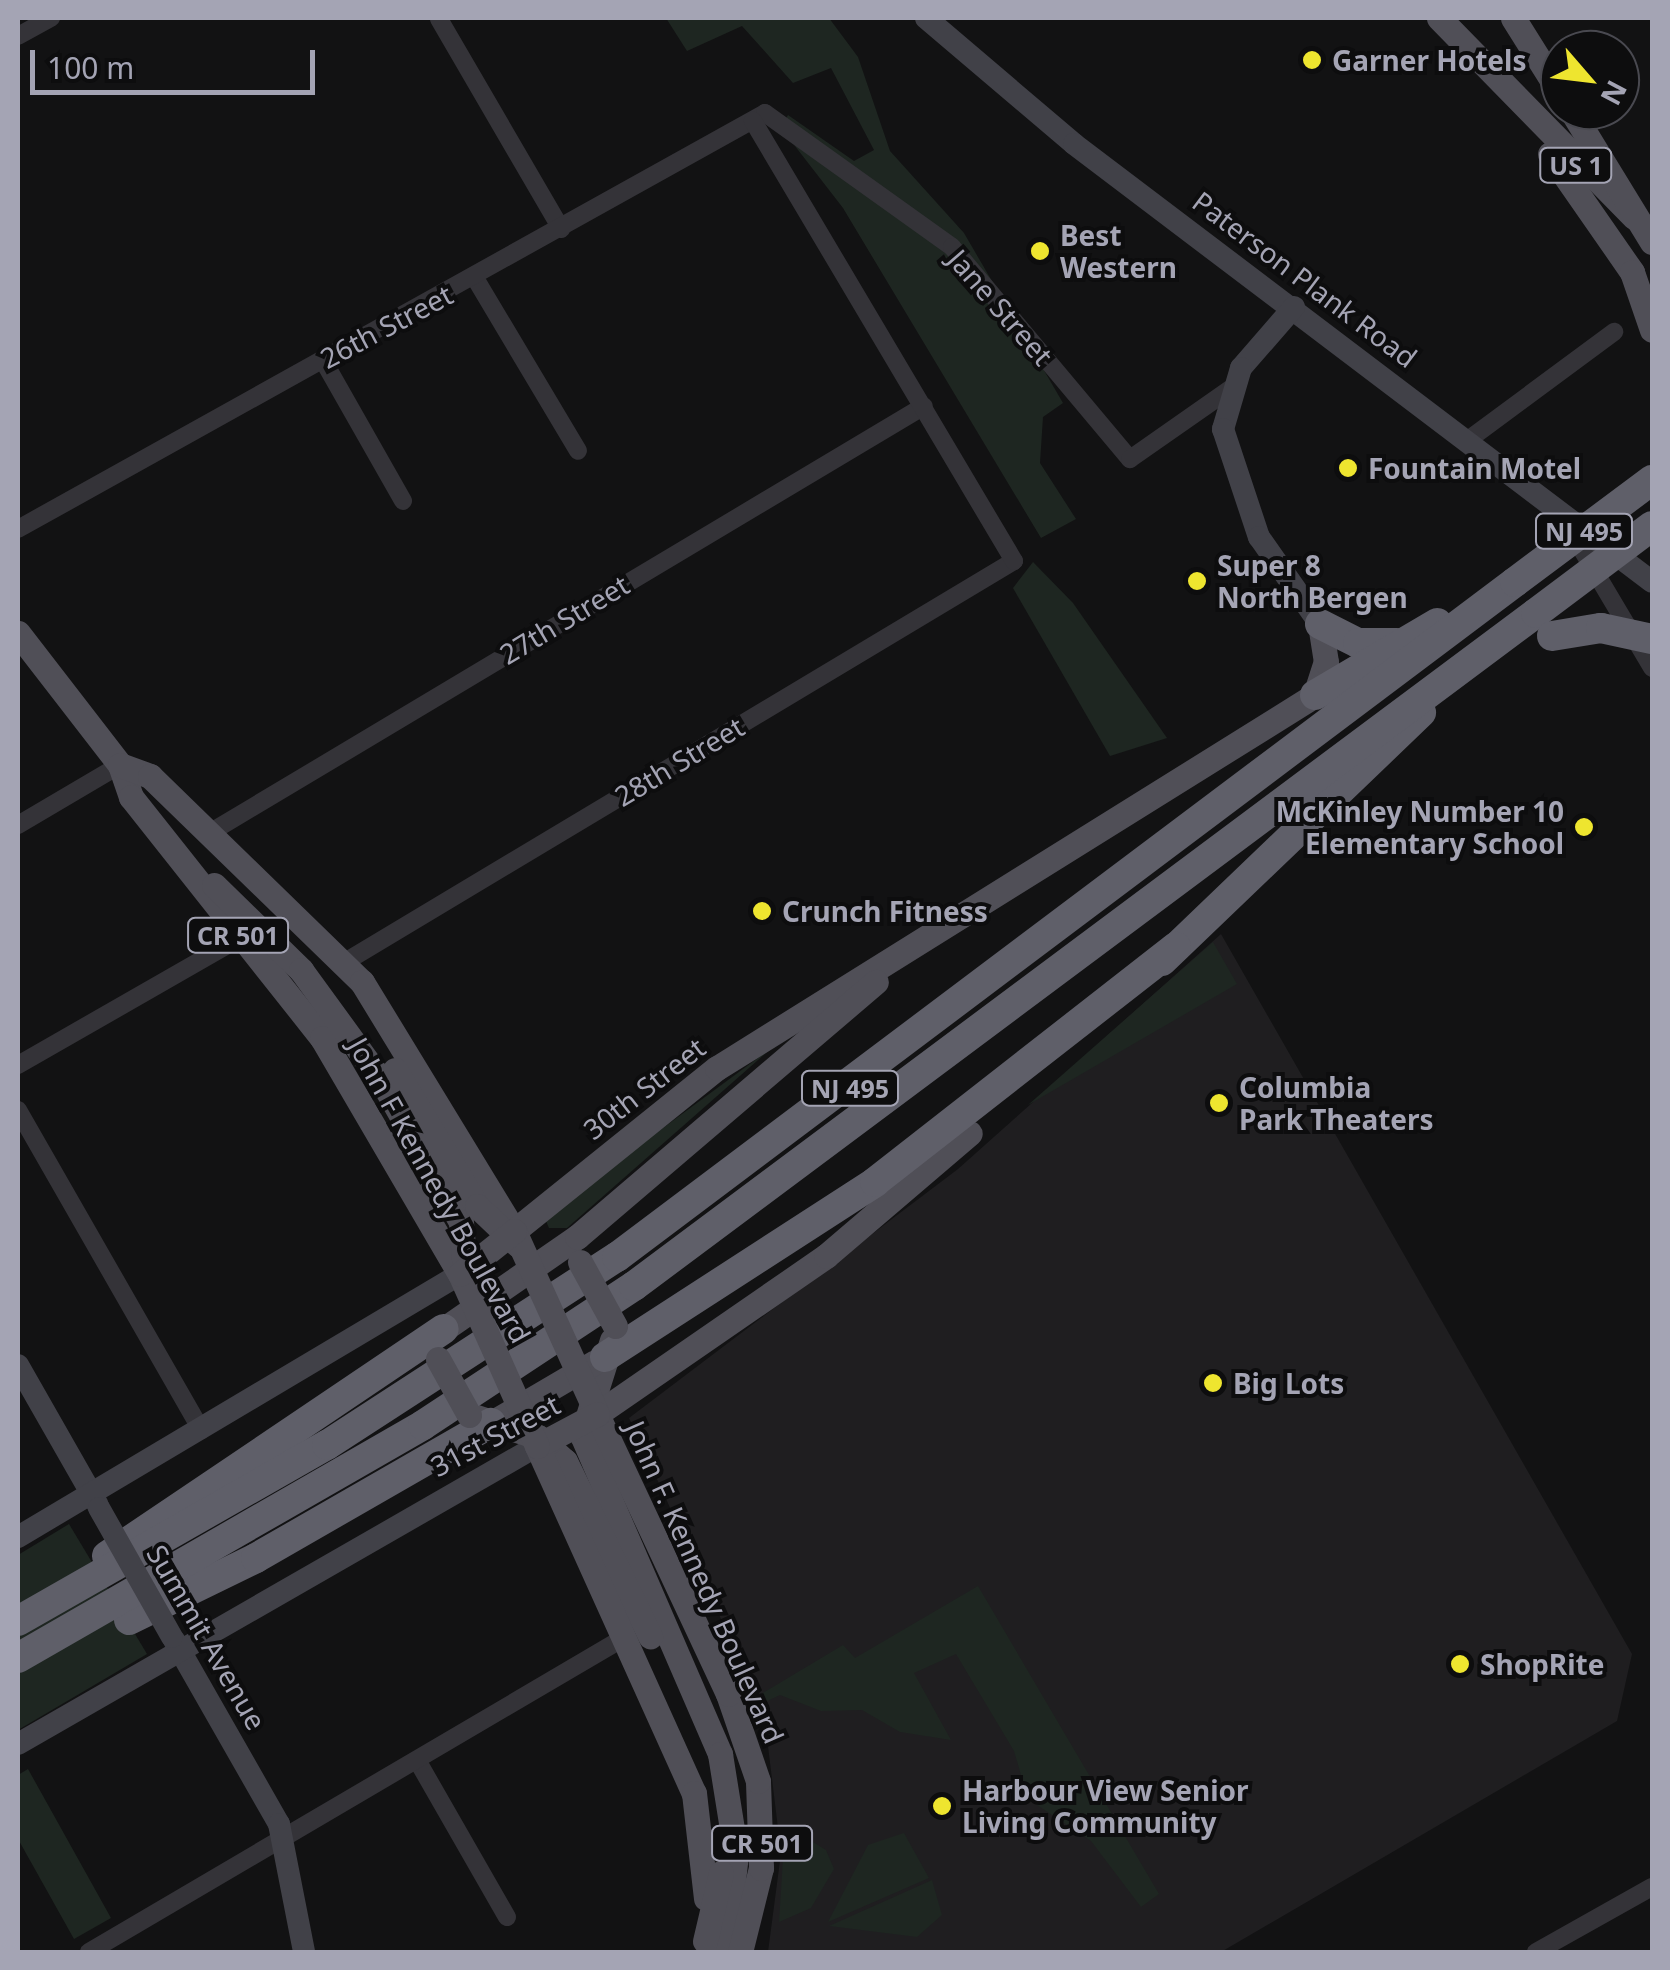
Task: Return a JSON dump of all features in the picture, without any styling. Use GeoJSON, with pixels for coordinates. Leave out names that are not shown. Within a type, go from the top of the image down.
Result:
{"type":"FeatureCollection","features":[{"type":"Feature","properties":{"kind":"highway","name":"NJ 495"},"geometry":{"type":"LineString","coordinates":[[18,1621],[328,1445],[617,1257],[1652,480]]}},
{"type":"Feature","properties":{"kind":"highway","name":"NJ 495"},"geometry":{"type":"LineString","coordinates":[[20,1657],[378,1452],[634,1286],[1449,677],[1481,654],[1544,624],[1652,526]]}},
{"type":"Feature","properties":{"kind":"highway"},"geometry":{"type":"LineString","coordinates":[[1315,695],[1397,644],[1515,582]]}},
{"type":"Feature","properties":{"kind":"highway"},"geometry":{"type":"LineString","coordinates":[[1320,624],[1358,642],[1397,644]]}},
{"type":"Feature","properties":{"kind":"highway"},"geometry":{"type":"LineString","coordinates":[[1544,624],[1601,628],[1652,639]]}},
{"type":"Feature","properties":{"kind":"highway"},"geometry":{"type":"LineString","coordinates":[[970,1133],[1395,746],[1449,677]]}},
{"type":"Feature","properties":{"kind":"highway"},"geometry":{"type":"LineString","coordinates":[[604,1356],[860,1193],[1176,947]]}},
{"type":"Feature","properties":{"kind":"highway"},"geometry":{"type":"LineString","coordinates":[[56,1600],[141,1526],[441,1344]]}},
{"type":"Feature","properties":{"kind":"highway"},"geometry":{"type":"LineString","coordinates":[[20,1657],[181,1597],[480,1419]]}},
{"type":"Feature","properties":{"kind":"main road","name":"Paterson Plank Road"},"geometry":{"type":"LineString","coordinates":[[926,18],[1074,144],[1652,582]]}},
{"type":"Feature","properties":{"kind":"main road","name":"US 1"},"geometry":{"type":"LineString","coordinates":[[1439,18],[1634,217]]}},
{"type":"Feature","properties":{"kind":"main road"},"geometry":{"type":"LineString","coordinates":[[1513,18],[1540,61]]}},
{"type":"Feature","properties":{"kind":"main road"},"geometry":{"type":"LineString","coordinates":[[1523,107],[1632,272],[1652,330]]}},
{"type":"Feature","properties":{"kind":"main road","name":"US 1"},"geometry":{"type":"LineString","coordinates":[[1583,130],[1652,242]]}},
{"type":"Feature","properties":{"kind":"main road"},"geometry":{"type":"LineString","coordinates":[[1294,307],[1230,389],[1223,429],[1239,495],[1320,624],[1326,662],[1315,695]]}},
{"type":"Feature","properties":{"kind":"main road","name":"CR 501"},"geometry":{"type":"LineString","coordinates":[[18,633],[120,766]]}},
{"type":"Feature","properties":{"kind":"main road","name":"30th Street"},"geometry":{"type":"LineString","coordinates":[[18,1537],[95,1500],[201,1430],[460,1274],[717,1068],[1315,695]]}},
{"type":"Feature","properties":{"kind":"main road","name":"John F Kennedy Boulevard"},"geometry":{"type":"LineString","coordinates":[[120,766],[150,776],[210,840],[345,962],[412,1054],[514,1231],[598,1414]]}},
{"type":"Feature","properties":{"kind":"main road","name":"John F Kennedy Boulevard"},"geometry":{"type":"LineString","coordinates":[[120,766],[131,796],[339,1063],[460,1274],[537,1446]]}},
{"type":"Feature","properties":{"kind":"main road"},"geometry":{"type":"LineString","coordinates":[[210,840],[362,1018],[486,1219],[525,1248],[569,1257],[615,1326],[582,1435],[720,1754],[736,1854],[710,1949]]}},
{"type":"Feature","properties":{"kind":"main road"},"geometry":{"type":"LineString","coordinates":[[180,855],[329,1002],[405,1120],[469,1250],[464,1292],[441,1344]]}},
{"type":"Feature","properties":{"kind":"main road"},"geometry":{"type":"LineString","coordinates":[[441,1344],[569,1257],[943,930]]}},
{"type":"Feature","properties":{"kind":"main road","name":"31st Street"},"geometry":{"type":"LineString","coordinates":[[18,1744],[176,1643],[598,1414],[826,1256],[970,1133]]}},
{"type":"Feature","properties":{"kind":"main road"},"geometry":{"type":"LineString","coordinates":[[441,1344],[480,1419],[538,1437],[565,1461],[694,1729],[721,1866],[710,1949]]}},
{"type":"Feature","properties":{"kind":"main road"},"geometry":{"type":"LineString","coordinates":[[480,1419],[604,1356]]}},
{"type":"Feature","properties":{"kind":"main road","name":"Summit Avenue"},"geometry":{"type":"LineString","coordinates":[[18,1366],[284,1838],[304,1952]]}},
{"type":"Feature","properties":{"kind":"main road","name":"John F. Kennedy Boulevard"},"geometry":{"type":"LineString","coordinates":[[598,1414],[728,1694],[758,1780],[761,1868],[740,1952]]}},
{"type":"Feature","properties":{"kind":"main road","name":"CR 501"},"geometry":{"type":"LineString","coordinates":[[537,1446],[694,1793],[710,1949]]}},
{"type":"Feature","properties":{"kind":"street"},"geometry":{"type":"LineString","coordinates":[[18,36],[51,18]]}},
{"type":"Feature","properties":{"kind":"street"},"geometry":{"type":"LineString","coordinates":[[439,20],[561,229]]}},
{"type":"Feature","properties":{"kind":"street","name":"Jane Street"},"geometry":{"type":"LineString","coordinates":[[753,121],[777,114],[952,247],[1130,460],[1230,389]]}},
{"type":"Feature","properties":{"kind":"street"},"geometry":{"type":"LineString","coordinates":[[753,121],[924,406]]}},
{"type":"Feature","properties":{"kind":"street","name":"26th Street"},"geometry":{"type":"LineString","coordinates":[[18,529],[753,121]]}},
{"type":"Feature","properties":{"kind":"street"},"geometry":{"type":"LineString","coordinates":[[475,278],[578,451]]}},
{"type":"Feature","properties":{"kind":"street"},"geometry":{"type":"LineString","coordinates":[[1468,440],[1614,332]]}},
{"type":"Feature","properties":{"kind":"street"},"geometry":{"type":"LineString","coordinates":[[323,360],[403,501]]}},
{"type":"Feature","properties":{"kind":"street","name":"28th Street"},"geometry":{"type":"LineString","coordinates":[[345,962],[1014,561],[924,406]]}},
{"type":"Feature","properties":{"kind":"street","name":"27th Street"},"geometry":{"type":"LineString","coordinates":[[210,840],[924,406]]}},
{"type":"Feature","properties":{"kind":"street"},"geometry":{"type":"LineString","coordinates":[[1562,516],[1652,668]]}},
{"type":"Feature","properties":{"kind":"street"},"geometry":{"type":"LineString","coordinates":[[18,825],[120,766]]}},
{"type":"Feature","properties":{"kind":"street"},"geometry":{"type":"LineString","coordinates":[[18,1065],[240,938]]}},
{"type":"Feature","properties":{"kind":"street"},"geometry":{"type":"LineString","coordinates":[[18,1110],[201,1430]]}},
{"type":"Feature","properties":{"kind":"street"},"geometry":{"type":"LineString","coordinates":[[89,1952],[624,1636]]}},
{"type":"Feature","properties":{"kind":"street"},"geometry":{"type":"LineString","coordinates":[[417,1760],[507,1917]]}},
{"type":"Feature","properties":{"kind":"street"},"geometry":{"type":"LineString","coordinates":[[1536,1952],[1652,1888]]}},
{"type":"Feature","properties":{"kind":"shaded area"},"geometry":{"type":"Polygon","coordinates":[[[666,18],[829,18],[858,57],[890,151],[964,233],[1063,403],[1043,417],[1040,463],[1076,519],[1041,538],[843,208],[781,128],[788,115],[854,161],[874,150],[831,68],[793,83],[742,26],[687,51],[666,18]]]}},
{"type":"Feature","properties":{"kind":"shaded area"},"geometry":{"type":"Polygon","coordinates":[[[1033,562],[1073,603],[1167,738],[1110,756],[1013,588],[1033,562]]]}},
{"type":"Feature","properties":{"kind":"shaded area"},"geometry":{"type":"Polygon","coordinates":[[[1221,934],[1632,1654],[1617,1721],[1221,1952],[768,1952],[781,1853],[764,1713],[629,1418],[958,1169],[1221,934]]]}},
{"type":"Feature","properties":{"kind":"shaded area"},"geometry":{"type":"Polygon","coordinates":[[[1213,942],[1237,984],[1028,1105],[1213,942]]]}},
{"type":"Feature","properties":{"kind":"shaded area"},"geometry":{"type":"Polygon","coordinates":[[[774,1046],[567,1228],[549,1228],[546,1221],[602,1173],[774,1046]]]}},
{"type":"Feature","properties":{"kind":"shaded area"},"geometry":{"type":"Polygon","coordinates":[[[69,1524],[147,1654],[18,1730],[18,1555],[69,1524]]]}},
{"type":"Feature","properties":{"kind":"shaded area"},"geometry":{"type":"Polygon","coordinates":[[[978,1586],[1159,1894],[1141,1907],[1091,1841],[1028,1799],[1014,1751],[956,1654],[914,1673],[951,1740],[900,1732],[862,1710],[821,1711],[780,1695],[761,1704],[758,1696],[843,1645],[855,1658],[978,1586]]]}},
{"type":"Feature","properties":{"kind":"shaded area"},"geometry":{"type":"Polygon","coordinates":[[[28,1769],[111,1918],[74,1939],[18,1839],[18,1775],[28,1769]]]}},
{"type":"Feature","properties":{"kind":"shaded area"},"geometry":{"type":"Polygon","coordinates":[[[785,1825],[826,1850],[834,1869],[811,1908],[779,1922],[785,1825]]]}},
{"type":"Feature","properties":{"kind":"shaded area"},"geometry":{"type":"Polygon","coordinates":[[[904,1833],[929,1878],[828,1922],[868,1845],[904,1833]]]}},
{"type":"Feature","properties":{"kind":"shaded area"},"geometry":{"type":"Polygon","coordinates":[[[932,1880],[942,1915],[917,1937],[829,1926],[932,1880]]]}},
{"type":"Feature","properties":{"kind":"place","name":"Garner Hotels"},"geometry":{"type":"Point","coordinates":[1312,60]}},
{"type":"Feature","properties":{"kind":"place","name":"Best Western"},"geometry":{"type":"Point","coordinates":[1040,251]}},
{"type":"Feature","properties":{"kind":"place","name":"Fountain Motel"},"geometry":{"type":"Point","coordinates":[1348,468]}},
{"type":"Feature","properties":{"kind":"place","name":"Super 8 North Bergen"},"geometry":{"type":"Point","coordinates":[1197,581]}},
{"type":"Feature","properties":{"kind":"place","name":"McKinley Number 10 Elementary School"},"geometry":{"type":"Point","coordinates":[1584,827]}},
{"type":"Feature","properties":{"kind":"place","name":"Crunch Fitness"},"geometry":{"type":"Point","coordinates":[762,911]}},
{"type":"Feature","properties":{"kind":"place","name":"Columbia Park Theaters"},"geometry":{"type":"Point","coordinates":[1219,1103]}},
{"type":"Feature","properties":{"kind":"place","name":"Big Lots"},"geometry":{"type":"Point","coordinates":[1213,1383]}},
{"type":"Feature","properties":{"kind":"place","name":"ShopRite"},"geometry":{"type":"Point","coordinates":[1460,1664]}},
{"type":"Feature","properties":{"kind":"place","name":"Harbour View Senior Living Community"},"geometry":{"type":"Point","coordinates":[942,1806]}}]}
